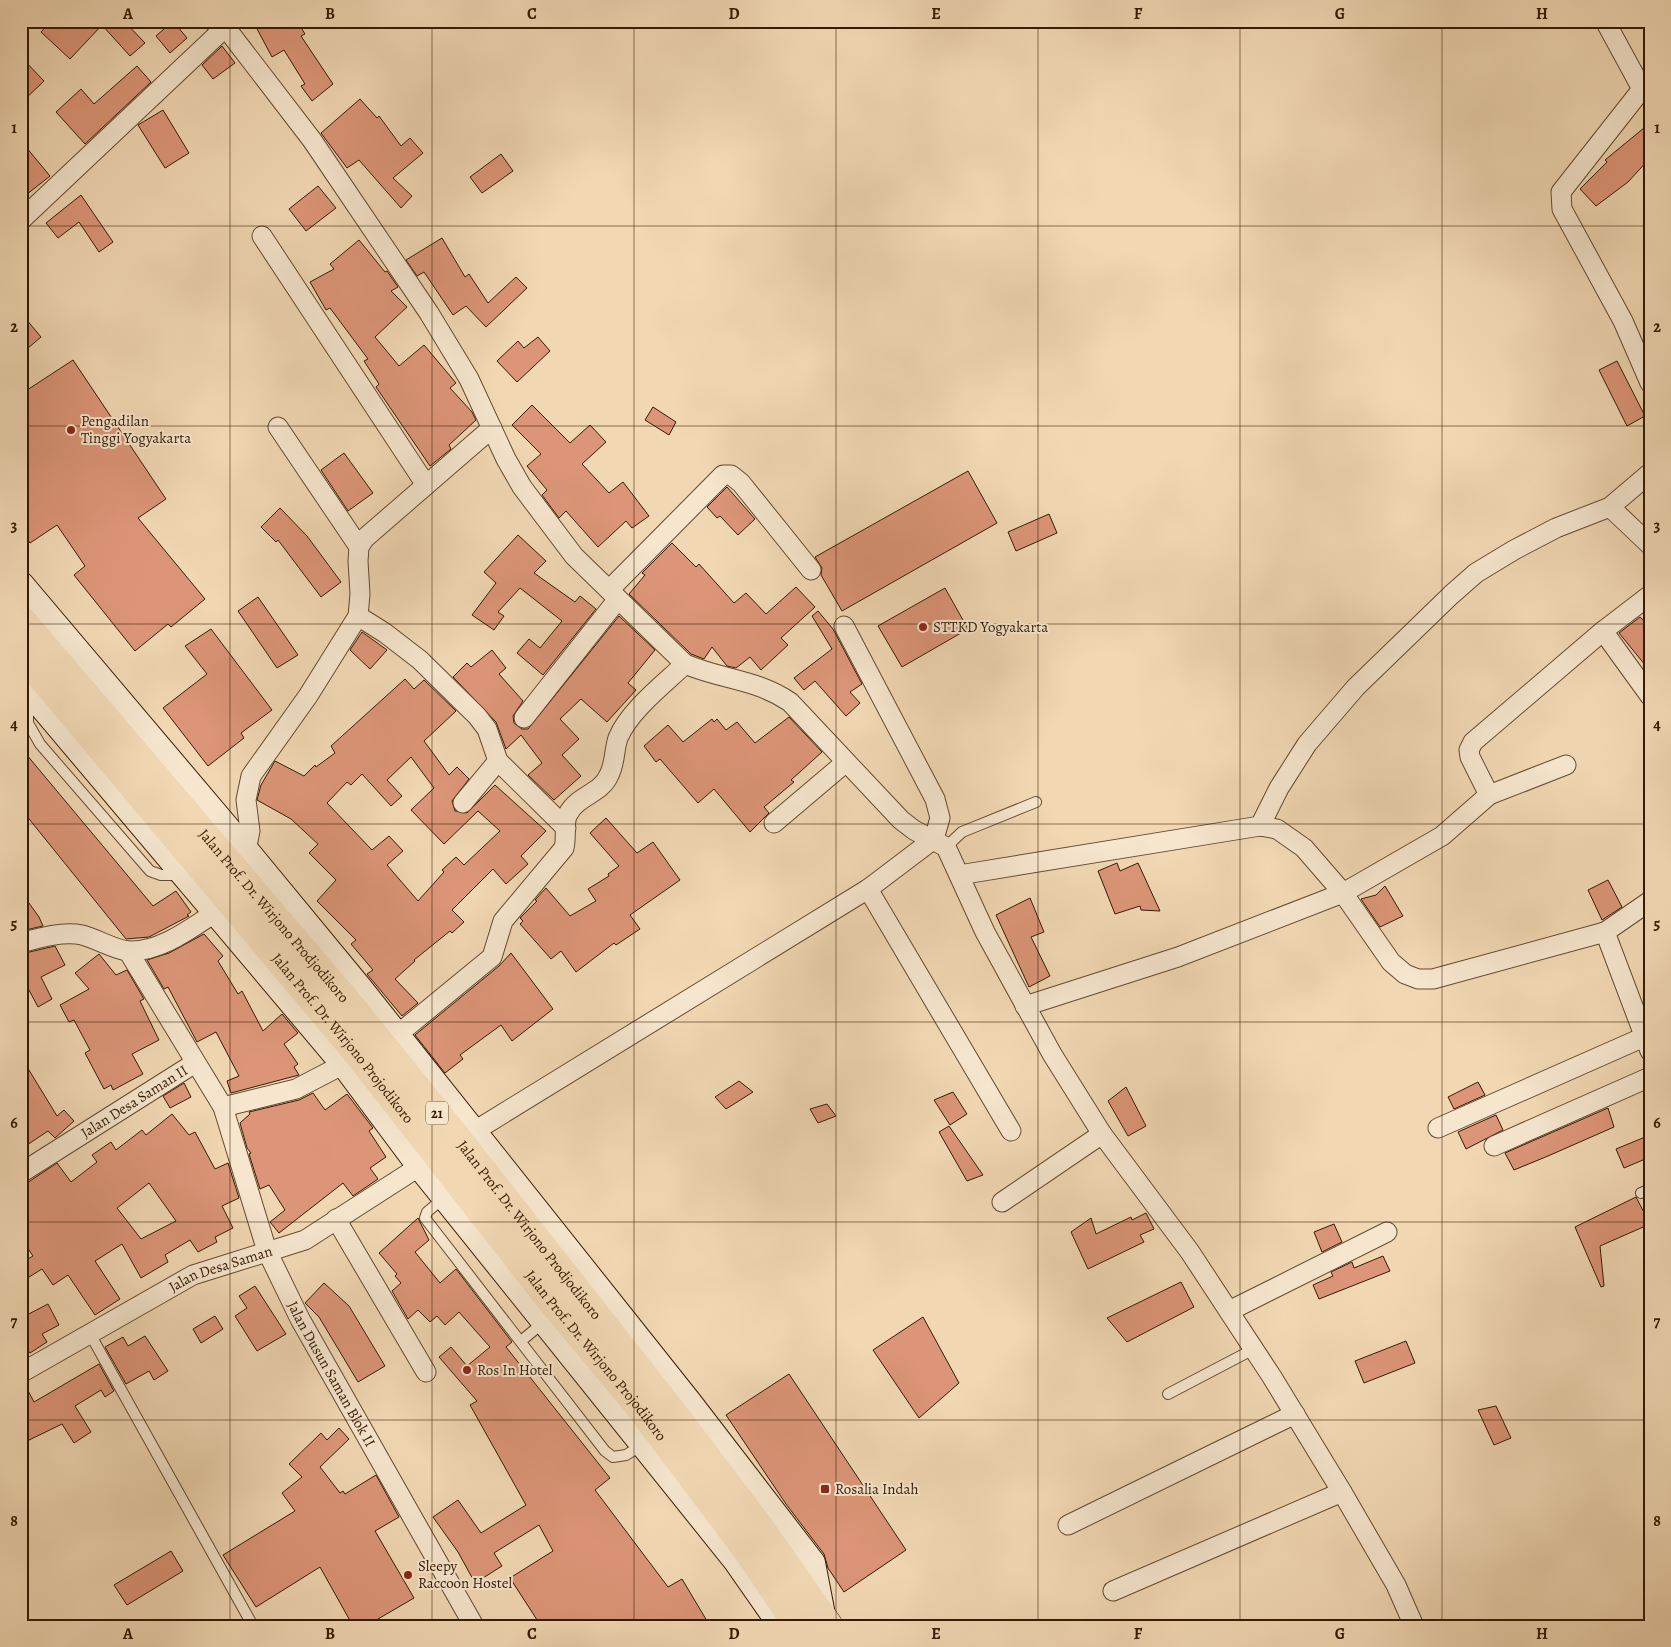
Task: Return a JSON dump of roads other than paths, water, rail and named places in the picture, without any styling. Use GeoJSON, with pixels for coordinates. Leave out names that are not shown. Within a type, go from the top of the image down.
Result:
{"type":"FeatureCollection","features":[{"type":"Feature","properties":{"kind":"highway","name":"Jalan Prof. Dr. Wirjono Prodjodikoro"},"geometry":{"type":"LineString","coordinates":[[21,618],[351,1006],[454,1134],[682,1409],[759,1526],[826,1620]]}},
{"type":"Feature","properties":{"kind":"highway","name":"Jalan Prof. Dr. Wirjono Projodikoro"},"geometry":{"type":"LineString","coordinates":[[21,653],[358,1053],[547,1296],[637,1404],[749,1553],[798,1626]]}},
{"type":"Feature","properties":{"kind":"street"},"geometry":{"type":"LineString","coordinates":[[1605,21],[1646,87],[1561,192],[1562,209],[1623,321],[1650,383]]}},
{"type":"Feature","properties":{"kind":"street"},"geometry":{"type":"LineString","coordinates":[[21,220],[223,23],[312,140],[429,312],[469,379],[522,487],[574,556],[685,664],[708,674],[758,684],[772,690],[790,702],[901,820],[914,830],[940,843]]}},
{"type":"Feature","properties":{"kind":"street"},"geometry":{"type":"LineString","coordinates":[[262,236],[426,485]]}},
{"type":"Feature","properties":{"kind":"street"},"geometry":{"type":"LineString","coordinates":[[278,427],[359,548]]}},
{"type":"Feature","properties":{"kind":"street"},"geometry":{"type":"LineString","coordinates":[[246,851],[250,831],[246,800],[251,776],[308,696],[358,616],[360,594],[359,548],[365,538],[492,428]]}},
{"type":"Feature","properties":{"kind":"street"},"geometry":{"type":"LineString","coordinates":[[1260,826],[1280,788],[1307,744],[1356,687],[1451,595],[1476,573],[1514,550],[1556,528],[1610,507],[1650,473]]}},
{"type":"Feature","properties":{"kind":"street"},"geometry":{"type":"LineString","coordinates":[[524,718],[613,595],[723,475],[731,474],[741,483],[811,570]]}},
{"type":"Feature","properties":{"kind":"street"},"geometry":{"type":"LineString","coordinates":[[1610,507],[1650,545]]}},
{"type":"Feature","properties":{"kind":"street"},"geometry":{"type":"LineString","coordinates":[[21,585],[246,851],[397,1035],[473,1132],[682,1409]]}},
{"type":"Feature","properties":{"kind":"street"},"geometry":{"type":"LineString","coordinates":[[1489,795],[1470,756],[1469,750],[1474,742],[1603,631],[1650,595]]}},
{"type":"Feature","properties":{"kind":"street"},"geometry":{"type":"LineString","coordinates":[[358,616],[384,632],[420,660],[477,716],[487,729],[498,761],[566,828]]}},
{"type":"Feature","properties":{"kind":"street"},"geometry":{"type":"LineString","coordinates":[[844,626],[935,799],[940,818],[940,843],[959,875],[985,932],[1052,1054],[1102,1134],[1190,1252],[1295,1414],[1396,1585],[1414,1626]]}},
{"type":"Feature","properties":{"kind":"street"},"geometry":{"type":"LineString","coordinates":[[1603,631],[1650,696]]}},
{"type":"Feature","properties":{"kind":"street"},"geometry":{"type":"LineString","coordinates":[[397,1035],[492,957],[503,921],[564,848],[566,816],[576,801],[598,788],[609,776],[618,738],[634,716],[685,664]]}},
{"type":"Feature","properties":{"kind":"street"},"geometry":{"type":"LineString","coordinates":[[24,685],[344,1064],[420,1166],[736,1560],[780,1624],[786,1626]]}},
{"type":"Feature","properties":{"kind":"street"},"geometry":{"type":"LineString","coordinates":[[463,803],[498,761]]}},
{"type":"Feature","properties":{"kind":"street"},"geometry":{"type":"LineString","coordinates":[[774,823],[846,762]]}},
{"type":"Feature","properties":{"kind":"street"},"geometry":{"type":"LineString","coordinates":[[1025,1006],[1154,965],[1343,893],[1442,836],[1489,795],[1566,765]]}},
{"type":"Feature","properties":{"kind":"street"},"geometry":{"type":"LineString","coordinates":[[959,875],[1260,826],[1277,829],[1298,844],[1343,893],[1391,962],[1405,974],[1418,979],[1434,980],[1605,932],[1650,901]]}},
{"type":"Feature","properties":{"kind":"street"},"geometry":{"type":"LineString","coordinates":[[473,1132],[940,843]]}},
{"type":"Feature","properties":{"kind":"street"},"geometry":{"type":"LineString","coordinates":[[868,889],[1011,1131]]}},
{"type":"Feature","properties":{"kind":"street"},"geometry":{"type":"LineString","coordinates":[[21,943],[38,938],[81,935],[128,951],[148,949],[167,942],[216,912]]}},
{"type":"Feature","properties":{"kind":"street"},"geometry":{"type":"LineString","coordinates":[[1438,1128],[1647,1044],[1605,932]]}},
{"type":"Feature","properties":{"kind":"street"},"geometry":{"type":"LineString","coordinates":[[128,951],[194,1062]]}},
{"type":"Feature","properties":{"kind":"street","name":"Jalan Desa Saman II"},"geometry":{"type":"LineString","coordinates":[[21,1173],[194,1062],[223,1107]]}},
{"type":"Feature","properties":{"kind":"street"},"geometry":{"type":"LineString","coordinates":[[223,1107],[296,1089],[344,1064]]}},
{"type":"Feature","properties":{"kind":"street"},"geometry":{"type":"LineString","coordinates":[[1494,1146],[1650,1077]]}},
{"type":"Feature","properties":{"kind":"street","name":"Jalan Dusun Saman Blok II"},"geometry":{"type":"LineString","coordinates":[[223,1107],[267,1251],[300,1320],[474,1626]]}},
{"type":"Feature","properties":{"kind":"street"},"geometry":{"type":"LineString","coordinates":[[1002,1202],[1102,1134]]}},
{"type":"Feature","properties":{"kind":"street","name":"Jalan Desa Saman"},"geometry":{"type":"LineString","coordinates":[[21,1373],[193,1275],[305,1240],[420,1166]]}},
{"type":"Feature","properties":{"kind":"street"},"geometry":{"type":"LineString","coordinates":[[336,1219],[426,1372]]}},
{"type":"Feature","properties":{"kind":"street"},"geometry":{"type":"LineString","coordinates":[[1229,1311],[1387,1232]]}},
{"type":"Feature","properties":{"kind":"street"},"geometry":{"type":"LineString","coordinates":[[1068,1525],[1295,1414]]}},
{"type":"Feature","properties":{"kind":"street"},"geometry":{"type":"LineString","coordinates":[[1113,1591],[1342,1492]]}},
{"type":"Feature","properties":{"kind":"lane"},"geometry":{"type":"LineString","coordinates":[[940,843],[1036,802]]}},
{"type":"Feature","properties":{"kind":"lane"},"geometry":{"type":"LineString","coordinates":[[445,1197],[427,1212],[425,1218],[605,1451],[612,1457],[626,1455],[642,1445]]}},
{"type":"Feature","properties":{"kind":"lane"},"geometry":{"type":"LineString","coordinates":[[521,1341],[544,1322]]}},
{"type":"Feature","properties":{"kind":"lane"},"geometry":{"type":"LineString","coordinates":[[90,1334],[253,1626]]}},
{"type":"Feature","properties":{"kind":"lane"},"geometry":{"type":"LineString","coordinates":[[1168,1394],[1252,1350]]}},
{"type":"Feature","properties":{"kind":"place","name":"Pengadilan Tinggi Yogyakarta"},"geometry":{"type":"Point","coordinates":[71,430]}},
{"type":"Feature","properties":{"kind":"place","name":"STTKD Yogyakarta"},"geometry":{"type":"Point","coordinates":[923,627]}},
{"type":"Feature","properties":{"kind":"place","name":"Ros In Hotel"},"geometry":{"type":"Point","coordinates":[467,1370]}},
{"type":"Feature","properties":{"kind":"place","name":"Rosalia Indah"},"geometry":{"type":"Point","coordinates":[825,1489]}},
{"type":"Feature","properties":{"kind":"place","name":"Sleepy Raccoon Hostel"},"geometry":{"type":"Point","coordinates":[408,1575]}}]}
